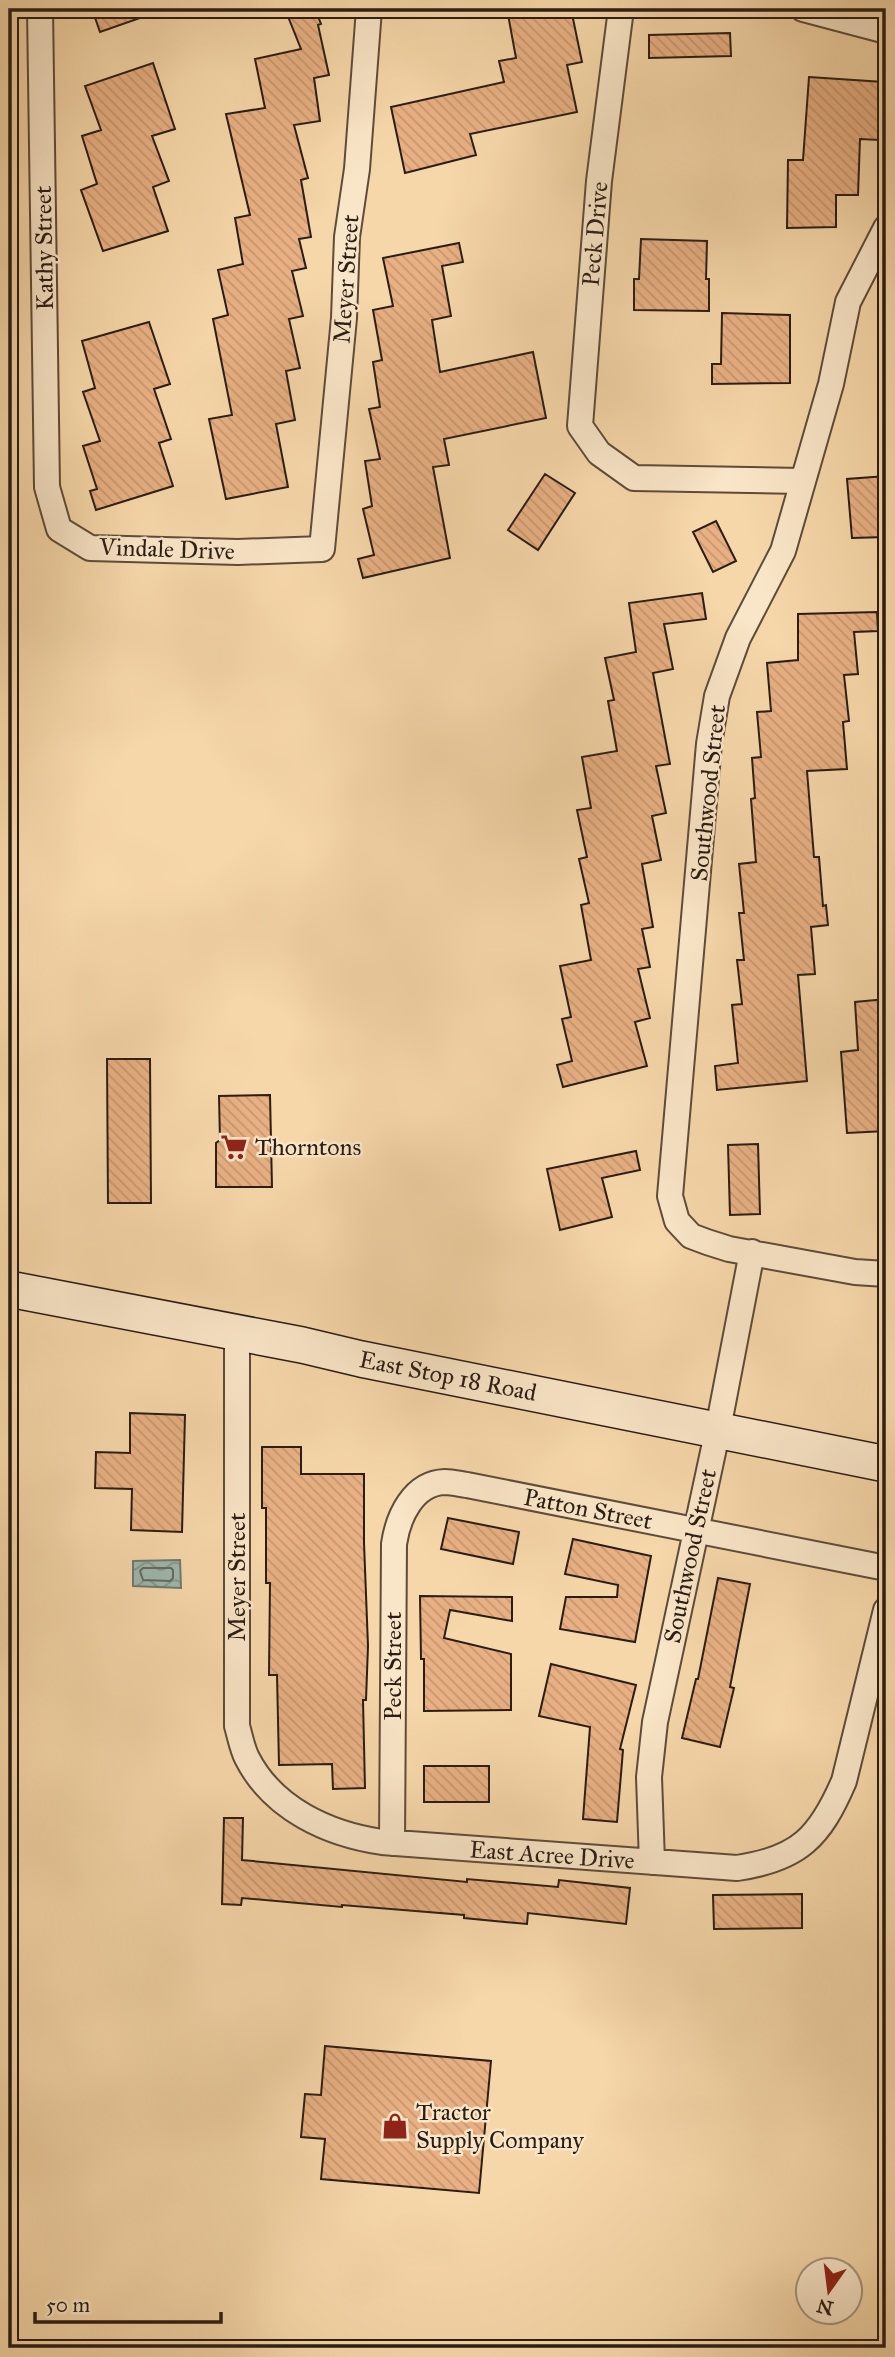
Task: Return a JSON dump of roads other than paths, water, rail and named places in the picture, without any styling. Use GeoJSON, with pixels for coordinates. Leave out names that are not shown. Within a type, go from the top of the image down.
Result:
{"type":"FeatureCollection","features":[{"type":"Feature","properties":{"kind":"street","name":"Kathy Street"},"geometry":{"type":"LineString","coordinates":[[40,9],[47,487]]}},
{"type":"Feature","properties":{"kind":"street","name":"Meyer Street"},"geometry":{"type":"LineString","coordinates":[[322,549],[344,318],[347,237],[357,169],[369,9]]}},
{"type":"Feature","properties":{"kind":"street","name":"Peck Drive"},"geometry":{"type":"LineString","coordinates":[[621,9],[599,181],[580,426],[599,453],[634,478],[802,481]]}},
{"type":"Feature","properties":{"kind":"street"},"geometry":{"type":"LineString","coordinates":[[803,9],[886,31]]}},
{"type":"Feature","properties":{"kind":"street","name":"Southwood Street"},"geometry":{"type":"LineString","coordinates":[[652,1862],[649,1777],[654,1722],[718,1429],[752,1252],[729,1249],[691,1236],[677,1221],[670,1196],[709,744],[718,696],[738,638],[783,551],[831,384],[848,302],[886,228]]}},
{"type":"Feature","properties":{"kind":"street","name":"Vindale Drive"},"geometry":{"type":"LineString","coordinates":[[47,487],[59,529],[90,548],[238,552],[322,549]]}},
{"type":"Feature","properties":{"kind":"street"},"geometry":{"type":"LineString","coordinates":[[752,1252],[855,1272],[886,1274]]}},
{"type":"Feature","properties":{"kind":"street","name":"East Stop 18 Road"},"geometry":{"type":"LineString","coordinates":[[9,1289],[886,1464]]}},
{"type":"Feature","properties":{"kind":"street","name":"Meyer Street"},"geometry":{"type":"LineString","coordinates":[[237,1333],[237,1726],[246,1756],[260,1779],[285,1804]]}},
{"type":"Feature","properties":{"kind":"street","name":"Patton Street"},"geometry":{"type":"LineString","coordinates":[[415,1494],[431,1484],[446,1482],[886,1568]]}},
{"type":"Feature","properties":{"kind":"street","name":"Peck Street"},"geometry":{"type":"LineString","coordinates":[[392,1843],[394,1544],[396,1529],[415,1494]]}},
{"type":"Feature","properties":{"kind":"street","name":"East Acree Drive"},"geometry":{"type":"LineString","coordinates":[[285,1804],[322,1826],[353,1838],[392,1843],[737,1868],[764,1864],[793,1852],[816,1831],[833,1808],[844,1781],[886,1610]]}},
{"type":"Feature","properties":{"kind":"water"},"geometry":{"type":"Polygon","coordinates":[[[180,1560],[181,1588],[133,1586],[133,1561],[180,1560]]]}},
{"type":"Feature","properties":{"kind":"place","name":"Thorntons"},"geometry":{"type":"Point","coordinates":[234,1147]}},
{"type":"Feature","properties":{"kind":"place","name":"Tractor Supply Company"},"geometry":{"type":"Point","coordinates":[395,2126]}}]}
